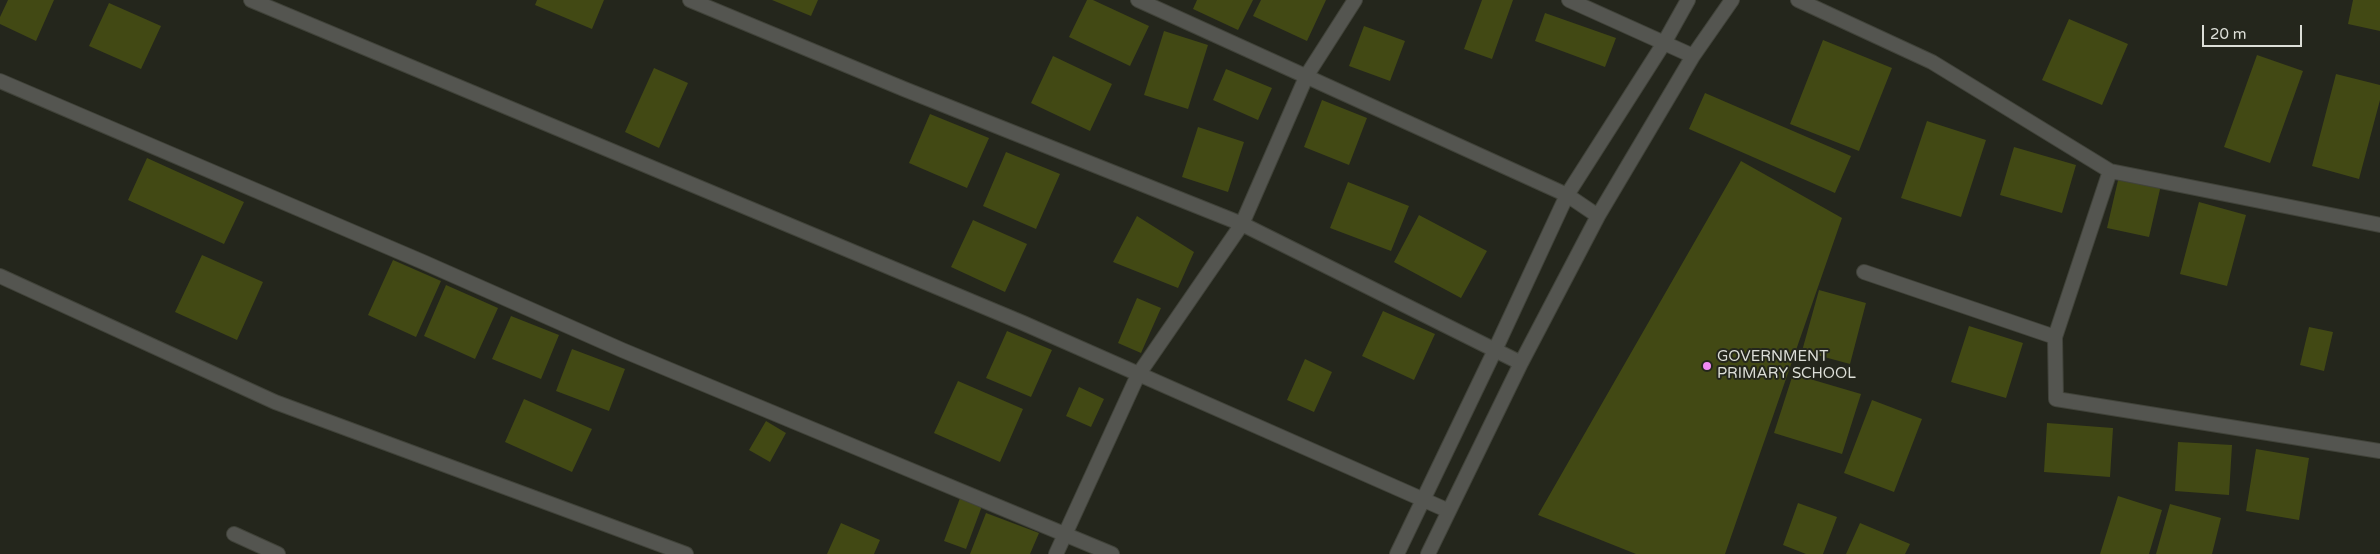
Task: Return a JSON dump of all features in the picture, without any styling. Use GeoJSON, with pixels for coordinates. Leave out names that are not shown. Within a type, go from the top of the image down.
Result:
{"type":"FeatureCollection","features":[{"type":"Feature","properties":{"kind":"street"},"geometry":{"type":"LineString","coordinates":[[251,0],[1014,319],[1422,501],[1449,511]]}},
{"type":"Feature","properties":{"kind":"street"},"geometry":{"type":"LineString","coordinates":[[690,0],[904,89],[1242,224],[1521,364]]}},
{"type":"Feature","properties":{"kind":"street"},"geometry":{"type":"LineString","coordinates":[[1138,0],[1307,75],[1567,195],[1598,216]]}},
{"type":"Feature","properties":{"kind":"street"},"geometry":{"type":"LineString","coordinates":[[1056,554],[1138,375],[1242,224],[1307,75],[1355,0]]}},
{"type":"Feature","properties":{"kind":"street"},"geometry":{"type":"LineString","coordinates":[[1569,0],[1693,56]]}},
{"type":"Feature","properties":{"kind":"street"},"geometry":{"type":"LineString","coordinates":[[1397,554],[1496,350],[1567,195],[1664,43],[1688,0]]}},
{"type":"Feature","properties":{"kind":"street"},"geometry":{"type":"LineString","coordinates":[[1428,554],[1521,364],[1598,216],[1693,56],[1732,0]]}},
{"type":"Feature","properties":{"kind":"street"},"geometry":{"type":"LineString","coordinates":[[1798,0],[1932,62],[2110,171],[2380,225]]}},
{"type":"Feature","properties":{"kind":"street"},"geometry":{"type":"LineString","coordinates":[[0,81],[632,354],[1112,554]]}},
{"type":"Feature","properties":{"kind":"street"},"geometry":{"type":"LineString","coordinates":[[2110,171],[2055,337],[2056,399],[2380,451]]}},
{"type":"Feature","properties":{"kind":"street"},"geometry":{"type":"LineString","coordinates":[[1864,272],[2055,337]]}},
{"type":"Feature","properties":{"kind":"street"},"geometry":{"type":"LineString","coordinates":[[0,276],[274,402],[686,554]]}},
{"type":"Feature","properties":{"kind":"street"},"geometry":{"type":"LineString","coordinates":[[234,534],[278,554]]}},
{"type":"Feature","properties":{"kind":"building"},"geometry":{"type":"Polygon","coordinates":[[[8,0],[54,0],[36,41],[0,24],[0,17],[8,0]]]}},
{"type":"Feature","properties":{"kind":"building"},"geometry":{"type":"Polygon","coordinates":[[[537,0],[604,0],[592,29],[535,5],[537,0]]]}},
{"type":"Feature","properties":{"kind":"building"},"geometry":{"type":"Polygon","coordinates":[[[772,0],[818,0],[811,16],[772,0]]]}},
{"type":"Feature","properties":{"kind":"building"},"geometry":{"type":"Polygon","coordinates":[[[1087,0],[1093,0],[1149,26],[1130,66],[1069,37],[1087,0]]]}},
{"type":"Feature","properties":{"kind":"building"},"geometry":{"type":"Polygon","coordinates":[[[1197,0],[1253,0],[1238,30],[1193,9],[1197,0]]]}},
{"type":"Feature","properties":{"kind":"building"},"geometry":{"type":"Polygon","coordinates":[[[1261,0],[1326,0],[1307,41],[1253,16],[1261,0]]]}},
{"type":"Feature","properties":{"kind":"building"},"geometry":{"type":"Polygon","coordinates":[[[1482,0],[1513,0],[1492,59],[1464,49],[1482,0]]]}},
{"type":"Feature","properties":{"kind":"building"},"geometry":{"type":"Polygon","coordinates":[[[2353,0],[2380,0],[2380,31],[2348,24],[2353,0]]]}},
{"type":"Feature","properties":{"kind":"building"},"geometry":{"type":"Polygon","coordinates":[[[109,3],[161,26],[141,69],[89,46],[109,3]]]}},
{"type":"Feature","properties":{"kind":"building"},"geometry":{"type":"Polygon","coordinates":[[[1545,13],[1616,38],[1605,67],[1535,41],[1545,13]]]}},
{"type":"Feature","properties":{"kind":"building"},"geometry":{"type":"Polygon","coordinates":[[[2069,19],[2128,44],[2102,105],[2042,80],[2069,19]]]}},
{"type":"Feature","properties":{"kind":"building"},"geometry":{"type":"Polygon","coordinates":[[[1364,26],[1405,41],[1390,81],[1349,66],[1364,26]]]}},
{"type":"Feature","properties":{"kind":"building"},"geometry":{"type":"Polygon","coordinates":[[[1164,31],[1208,45],[1188,109],[1144,95],[1164,31]]]}},
{"type":"Feature","properties":{"kind":"building"},"geometry":{"type":"Polygon","coordinates":[[[1823,40],[1892,68],[1859,151],[1790,124],[1823,40]]]}},
{"type":"Feature","properties":{"kind":"building"},"geometry":{"type":"Polygon","coordinates":[[[2257,55],[2303,71],[2270,163],[2224,147],[2257,55]]]}},
{"type":"Feature","properties":{"kind":"building"},"geometry":{"type":"Polygon","coordinates":[[[1053,56],[1112,84],[1090,131],[1031,103],[1053,56]]]}},
{"type":"Feature","properties":{"kind":"building"},"geometry":{"type":"Polygon","coordinates":[[[654,68],[688,83],[659,148],[625,132],[654,68]]]}},
{"type":"Feature","properties":{"kind":"building"},"geometry":{"type":"Polygon","coordinates":[[[1226,69],[1272,88],[1258,120],[1213,100],[1226,69]]]}},
{"type":"Feature","properties":{"kind":"building"},"geometry":{"type":"Polygon","coordinates":[[[2336,74],[2380,85],[2380,100],[2359,179],[2312,166],[2336,74]]]}},
{"type":"Feature","properties":{"kind":"building"},"geometry":{"type":"Polygon","coordinates":[[[1705,93],[1851,156],[1835,193],[1689,129],[1705,93]]]}},
{"type":"Feature","properties":{"kind":"building"},"geometry":{"type":"Polygon","coordinates":[[[1322,100],[1367,118],[1349,165],[1304,147],[1322,100]]]}},
{"type":"Feature","properties":{"kind":"building"},"geometry":{"type":"Polygon","coordinates":[[[930,114],[989,138],[967,188],[909,163],[930,114]]]}},
{"type":"Feature","properties":{"kind":"building"},"geometry":{"type":"Polygon","coordinates":[[[1927,121],[1986,140],[1961,217],[1901,198],[1927,121]]]}},
{"type":"Feature","properties":{"kind":"building"},"geometry":{"type":"Polygon","coordinates":[[[1198,127],[1244,142],[1228,192],[1182,177],[1198,127]]]}},
{"type":"Feature","properties":{"kind":"building"},"geometry":{"type":"Polygon","coordinates":[[[2014,147],[2076,165],[2062,213],[2000,195],[2014,147]]]}},
{"type":"Feature","properties":{"kind":"building"},"geometry":{"type":"Polygon","coordinates":[[[1006,152],[1060,174],[1036,229],[983,206],[1006,152]]]}},
{"type":"Feature","properties":{"kind":"building"},"geometry":{"type":"Polygon","coordinates":[[[147,158],[244,202],[224,244],[128,200],[147,158]]]}},
{"type":"Feature","properties":{"kind":"building","name":"GOVERNMENT PRIMARY SCHOOL"},"geometry":{"type":"Polygon","coordinates":[[[1741,161],[1842,218],[1725,554],[1636,554],[1538,515],[1741,161]]]}},
{"type":"Feature","properties":{"kind":"building"},"geometry":{"type":"Polygon","coordinates":[[[2119,176],[2161,185],[2149,237],[2107,228],[2119,176]]]}},
{"type":"Feature","properties":{"kind":"building"},"geometry":{"type":"Polygon","coordinates":[[[1348,182],[1409,206],[1391,251],[1330,228],[1348,182]]]}},
{"type":"Feature","properties":{"kind":"building"},"geometry":{"type":"Polygon","coordinates":[[[2199,202],[2246,215],[2227,286],[2180,274],[2199,202]]]}},
{"type":"Feature","properties":{"kind":"building"},"geometry":{"type":"Polygon","coordinates":[[[1419,215],[1487,251],[1461,298],[1394,262],[1419,215]]]}},
{"type":"Feature","properties":{"kind":"building"},"geometry":{"type":"Polygon","coordinates":[[[1137,216],[1194,252],[1178,288],[1113,262],[1137,216]]]}},
{"type":"Feature","properties":{"kind":"building"},"geometry":{"type":"Polygon","coordinates":[[[973,220],[1027,244],[1005,292],[951,267],[973,220]]]}},
{"type":"Feature","properties":{"kind":"building"},"geometry":{"type":"Polygon","coordinates":[[[202,255],[263,282],[237,340],[175,312],[202,255]]]}},
{"type":"Feature","properties":{"kind":"building"},"geometry":{"type":"Polygon","coordinates":[[[393,260],[441,281],[416,337],[368,315],[393,260]]]}},
{"type":"Feature","properties":{"kind":"building"},"geometry":{"type":"Polygon","coordinates":[[[446,285],[498,308],[475,359],[424,336],[446,285]]]}},
{"type":"Feature","properties":{"kind":"building"},"geometry":{"type":"Polygon","coordinates":[[[1819,290],[1866,303],[1850,364],[1802,351],[1819,290]]]}},
{"type":"Feature","properties":{"kind":"building"},"geometry":{"type":"Polygon","coordinates":[[[1137,298],[1161,308],[1141,353],[1118,343],[1137,298]]]}},
{"type":"Feature","properties":{"kind":"building"},"geometry":{"type":"Polygon","coordinates":[[[1383,311],[1435,334],[1414,380],[1362,356],[1383,311]]]}},
{"type":"Feature","properties":{"kind":"building"},"geometry":{"type":"Polygon","coordinates":[[[511,316],[559,335],[541,379],[492,359],[511,316]]]}},
{"type":"Feature","properties":{"kind":"building"},"geometry":{"type":"Polygon","coordinates":[[[1969,326],[2023,343],[2006,398],[1951,382],[1969,326]]]}},
{"type":"Feature","properties":{"kind":"building"},"geometry":{"type":"Polygon","coordinates":[[[2309,327],[2333,332],[2324,371],[2300,365],[2309,327]]]}},
{"type":"Feature","properties":{"kind":"building"},"geometry":{"type":"Polygon","coordinates":[[[1007,331],[1052,350],[1031,397],[986,378],[1007,331]]]}},
{"type":"Feature","properties":{"kind":"building"},"geometry":{"type":"Polygon","coordinates":[[[572,349],[625,369],[609,411],[556,391],[572,349]]]}},
{"type":"Feature","properties":{"kind":"building"},"geometry":{"type":"Polygon","coordinates":[[[1305,359],[1332,372],[1314,412],[1287,400],[1305,359]]]}},
{"type":"Feature","properties":{"kind":"building"},"geometry":{"type":"Polygon","coordinates":[[[1793,374],[1861,394],[1842,454],[1774,433],[1793,374]]]}},
{"type":"Feature","properties":{"kind":"building"},"geometry":{"type":"Polygon","coordinates":[[[958,381],[1023,409],[1000,462],[934,433],[958,381]]]}},
{"type":"Feature","properties":{"kind":"building"},"geometry":{"type":"Polygon","coordinates":[[[1079,387],[1104,399],[1091,427],[1066,416],[1079,387]]]}},
{"type":"Feature","properties":{"kind":"building"},"geometry":{"type":"Polygon","coordinates":[[[524,399],[592,429],[572,472],[505,442],[524,399]]]}},
{"type":"Feature","properties":{"kind":"building"},"geometry":{"type":"Polygon","coordinates":[[[1872,400],[1922,419],[1894,492],[1844,473],[1872,400]]]}},
{"type":"Feature","properties":{"kind":"building"},"geometry":{"type":"Polygon","coordinates":[[[766,421],[786,433],[770,462],[749,450],[766,421]]]}},
{"type":"Feature","properties":{"kind":"building"},"geometry":{"type":"Polygon","coordinates":[[[2047,423],[2113,428],[2110,477],[2044,472],[2047,423]]]}},
{"type":"Feature","properties":{"kind":"building"},"geometry":{"type":"Polygon","coordinates":[[[2178,442],[2232,445],[2229,495],[2175,491],[2178,442]]]}},
{"type":"Feature","properties":{"kind":"building"},"geometry":{"type":"Polygon","coordinates":[[[2256,449],[2309,458],[2299,520],[2246,511],[2256,449]]]}},
{"type":"Feature","properties":{"kind":"building"},"geometry":{"type":"Polygon","coordinates":[[[2118,496],[2162,510],[2149,554],[2100,554],[2118,496]]]}},
{"type":"Feature","properties":{"kind":"building"},"geometry":{"type":"Polygon","coordinates":[[[960,498],[982,506],[966,549],[944,541],[960,498]]]}},
{"type":"Feature","properties":{"kind":"building"},"geometry":{"type":"Polygon","coordinates":[[[1798,503],[1837,517],[1823,554],[1806,554],[1783,545],[1798,503]]]}},
{"type":"Feature","properties":{"kind":"building"},"geometry":{"type":"Polygon","coordinates":[[[2170,504],[2221,518],[2212,554],[2156,554],[2170,504]]]}},
{"type":"Feature","properties":{"kind":"building"},"geometry":{"type":"Polygon","coordinates":[[[986,513],[1039,533],[1030,554],[970,554],[986,513]]]}},
{"type":"Feature","properties":{"kind":"building"},"geometry":{"type":"Polygon","coordinates":[[[841,523],[880,540],[874,554],[827,554],[841,523]]]}},
{"type":"Feature","properties":{"kind":"building"},"geometry":{"type":"Polygon","coordinates":[[[1860,523],[1910,544],[1905,554],[1846,554],[1860,523]]]}},
{"type":"Feature","properties":{"kind":"place","name":"GOVERNMENT PRIMARY SCHOOL"},"geometry":{"type":"Point","coordinates":[1707,366]}}]}
